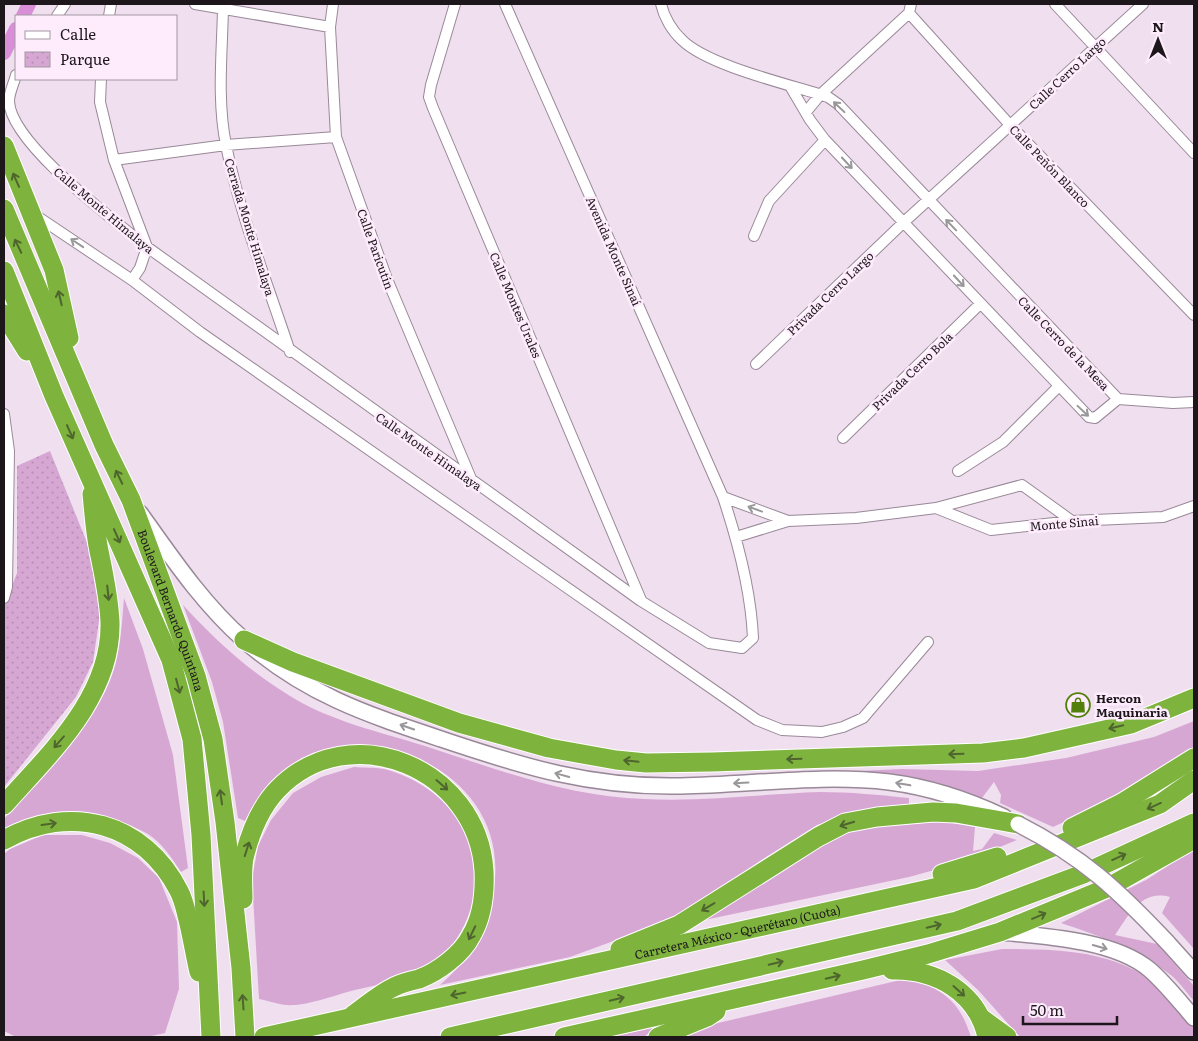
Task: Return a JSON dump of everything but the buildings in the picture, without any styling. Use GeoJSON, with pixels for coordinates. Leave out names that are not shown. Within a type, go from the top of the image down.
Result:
{"type":"FeatureCollection","features":[{"type":"Feature","properties":{"kind":"highway"},"geometry":{"type":"LineString","coordinates":[[4,146],[54,270],[77,380]]}},
{"type":"Feature","properties":{"kind":"highway","name":"Boulevard Bernardo Quintana"},"geometry":{"type":"LineString","coordinates":[[4,209],[14,238],[36,283],[104,444],[130,500],[196,676],[213,740],[240,968],[245,1037]]}},
{"type":"Feature","properties":{"kind":"highway","name":"Boulevard Bernardo Quintana"},"geometry":{"type":"LineString","coordinates":[[4,271],[52,388],[171,660],[192,739],[201,835],[211,1037]]}},
{"type":"Feature","properties":{"kind":"highway"},"geometry":{"type":"LineString","coordinates":[[4,314],[52,388]]}},
{"type":"Feature","properties":{"kind":"highway"},"geometry":{"type":"LineString","coordinates":[[4,805],[73,726],[92,696],[104,663],[110,615],[107,587],[99,550],[90,476]]}},
{"type":"Feature","properties":{"kind":"highway"},"geometry":{"type":"LineString","coordinates":[[244,640],[293,662],[459,723],[549,748],[646,763],[983,753],[1024,748],[1130,724],[1194,698]]}},
{"type":"Feature","properties":{"kind":"highway"},"geometry":{"type":"LineString","coordinates":[[240,968],[244,856],[257,819],[277,790],[302,770],[329,758],[356,754],[386,756],[416,768],[441,782],[459,802],[473,826],[483,856],[485,893],[471,937],[453,956],[431,973],[383,993],[348,1018]]}},
{"type":"Feature","properties":{"kind":"highway"},"geometry":{"type":"LineString","coordinates":[[711,939],[793,911],[922,880],[1011,852],[1064,832],[1122,803],[1194,758]]}},
{"type":"Feature","properties":{"kind":"highway","name":"Carretera México - Querétaro (Cuota)"},"geometry":{"type":"LineString","coordinates":[[264,1037],[974,879],[1160,804],[1194,780]]}},
{"type":"Feature","properties":{"kind":"highway"},"geometry":{"type":"LineString","coordinates":[[483,988],[535,970],[574,963],[617,950],[679,925],[818,837],[845,823],[877,816],[933,812],[982,813],[1018,824]]}},
{"type":"Feature","properties":{"kind":"highway"},"geometry":{"type":"LineString","coordinates":[[4,840],[47,823],[98,823],[134,837],[160,862],[180,892],[210,1014]]}},
{"type":"Feature","properties":{"kind":"highway"},"geometry":{"type":"LineString","coordinates":[[450,1037],[957,921],[1083,874],[1194,823]]}},
{"type":"Feature","properties":{"kind":"highway"},"geometry":{"type":"LineString","coordinates":[[564,1037],[728,1002],[863,970],[928,954],[1000,932],[1107,888],[1194,839]]}},
{"type":"Feature","properties":{"kind":"highway"},"geometry":{"type":"LineString","coordinates":[[863,970],[903,970],[924,972],[939,977],[966,998],[982,1018],[1007,1037]]}},
{"type":"Feature","properties":{"kind":"highway"},"geometry":{"type":"LineString","coordinates":[[507,1024],[533,1026],[682,1003],[728,1002]]}},
{"type":"Feature","properties":{"kind":"highway"},"geometry":{"type":"LineString","coordinates":[[658,1037],[707,1017],[728,1002]]}},
{"type":"Feature","properties":{"kind":"highway"},"geometry":{"type":"LineString","coordinates":[[982,1018],[987,1037]]}},
{"type":"Feature","properties":{"kind":"street"},"geometry":{"type":"LineString","coordinates":[[57,15],[65,4]]}},
{"type":"Feature","properties":{"kind":"street"},"geometry":{"type":"LineString","coordinates":[[195,4],[330,27]]}},
{"type":"Feature","properties":{"kind":"street","name":"Calle Paricutín"},"geometry":{"type":"LineString","coordinates":[[333,4],[330,27],[336,137],[387,279],[473,482]]}},
{"type":"Feature","properties":{"kind":"street","name":"Calle Montes Urales"},"geometry":{"type":"LineString","coordinates":[[455,4],[431,85],[430,98],[433,108],[641,601]]}},
{"type":"Feature","properties":{"kind":"street","name":"Avenida Monte Sinaí"},"geometry":{"type":"LineString","coordinates":[[504,4],[722,497]]}},
{"type":"Feature","properties":{"kind":"street","name":"Calle Cerro de la Mesa"},"geometry":{"type":"LineString","coordinates":[[661,4],[672,28],[681,40],[692,49],[727,64],[790,86],[820,94],[838,104],[1118,399],[1095,418],[1088,417],[825,140],[810,120],[790,86]]}},
{"type":"Feature","properties":{"kind":"street"},"geometry":{"type":"LineString","coordinates":[[1055,4],[1194,153]]}},
{"type":"Feature","properties":{"kind":"street","name":"Calle Cerro Largo"},"geometry":{"type":"LineString","coordinates":[[904,222],[1142,4]]}},
{"type":"Feature","properties":{"kind":"street"},"geometry":{"type":"LineString","coordinates":[[806,112],[820,94],[910,8]]}},
{"type":"Feature","properties":{"kind":"street","name":"Calle Peñón Blanco"},"geometry":{"type":"LineString","coordinates":[[910,8],[1010,125],[1194,316]]}},
{"type":"Feature","properties":{"kind":"street","name":"Cerrada Monte Himalaya"},"geometry":{"type":"LineString","coordinates":[[224,9],[220,90],[226,144],[240,200],[290,352]]}},
{"type":"Feature","properties":{"kind":"street","name":"Calle Monte Himalaya"},"geometry":{"type":"LineString","coordinates":[[15,79],[9,101],[16,121],[30,144],[72,186],[147,248],[641,601],[709,643],[742,648],[753,638],[752,617],[736,537],[722,497]]}},
{"type":"Feature","properties":{"kind":"street"},"geometry":{"type":"LineString","coordinates":[[102,80],[100,102],[114,160],[147,248],[140,268],[132,280]]}},
{"type":"Feature","properties":{"kind":"street"},"geometry":{"type":"LineString","coordinates":[[114,160],[226,144],[336,137]]}},
{"type":"Feature","properties":{"kind":"street"},"geometry":{"type":"LineString","coordinates":[[754,236],[769,201],[825,140]]}},
{"type":"Feature","properties":{"kind":"street"},"geometry":{"type":"LineString","coordinates":[[32,213],[132,280],[200,332],[757,720],[782,730],[822,732],[843,727],[863,718],[928,642]]}},
{"type":"Feature","properties":{"kind":"street","name":"Privada Cerro Largo"},"geometry":{"type":"LineString","coordinates":[[756,364],[904,222]]}},
{"type":"Feature","properties":{"kind":"street","name":"Privada Cerro Bola"},"geometry":{"type":"LineString","coordinates":[[843,438],[980,304]]}},
{"type":"Feature","properties":{"kind":"street"},"geometry":{"type":"LineString","coordinates":[[958,470],[1003,442],[1059,386]]}},
{"type":"Feature","properties":{"kind":"street"},"geometry":{"type":"LineString","coordinates":[[1118,399],[1173,403],[1194,402]]}},
{"type":"Feature","properties":{"kind":"street"},"geometry":{"type":"LineString","coordinates":[[4,414],[9,451],[6,587],[4,598]]}},
{"type":"Feature","properties":{"kind":"street","name":"Monte Sinai"},"geometry":{"type":"LineString","coordinates":[[736,537],[788,521],[856,518],[936,508],[1022,485],[1072,521]]}},
{"type":"Feature","properties":{"kind":"street","name":"Monte Sinai"},"geometry":{"type":"LineString","coordinates":[[722,497],[788,521]]}},
{"type":"Feature","properties":{"kind":"street"},"geometry":{"type":"LineString","coordinates":[[130,500],[197,590],[244,640],[306,687],[356,710],[490,755],[575,779],[622,786],[682,786],[791,780],[871,780],[931,790],[982,813]]}},
{"type":"Feature","properties":{"kind":"street","name":"Monte Sinai"},"geometry":{"type":"LineString","coordinates":[[936,508],[991,530],[1072,521],[1164,517],[1194,506]]}},
{"type":"Feature","properties":{"kind":"street"},"geometry":{"type":"LineString","coordinates":[[1018,824],[1067,851],[1096,872],[1136,908],[1194,972]]}},
{"type":"Feature","properties":{"kind":"street"},"geometry":{"type":"LineString","coordinates":[[1000,932],[1056,937],[1118,953],[1149,969],[1194,1018]]}},
{"type":"Feature","properties":{"kind":"green space"},"geometry":{"type":"Polygon","coordinates":[[[50,451],[94,560],[100,614],[93,662],[76,697],[4,787],[4,607],[17,573],[17,466],[50,451]]]}},
{"type":"Feature","properties":{"kind":"green space"},"geometry":{"type":"Polygon","coordinates":[[[124,598],[143,649],[173,755],[188,868],[181,872],[166,851],[148,834],[113,819],[95,815],[57,814],[38,817],[4,831],[4,819],[52,766],[83,728],[107,687],[119,649],[124,598]]]}},
{"type":"Feature","properties":{"kind":"green space"},"geometry":{"type":"Polygon","coordinates":[[[183,605],[220,643],[275,686],[305,705],[356,725],[533,780],[588,793],[644,799],[666,800],[831,792],[909,798],[909,805],[859,811],[817,825],[709,896],[665,922],[570,957],[440,985],[463,962],[477,938],[486,917],[495,863],[483,817],[454,781],[415,757],[369,747],[322,753],[279,777],[245,821],[238,818],[223,722],[212,682],[183,605]]]}},
{"type":"Feature","properties":{"kind":"green space"},"geometry":{"type":"Polygon","coordinates":[[[1194,721],[1194,751],[1135,789],[1053,827],[1000,803],[1001,795],[994,782],[982,798],[920,783],[815,773],[902,769],[978,771],[1066,758],[1154,737],[1194,721]]]}},
{"type":"Feature","properties":{"kind":"green space"},"geometry":{"type":"Polygon","coordinates":[[[354,767],[384,769],[405,776],[425,787],[442,801],[456,817],[467,836],[474,856],[476,878],[473,901],[468,917],[456,940],[439,959],[430,966],[410,975],[300,1005],[285,1005],[259,999],[252,879],[258,846],[271,820],[293,793],[321,777],[354,767]]]}},
{"type":"Feature","properties":{"kind":"green space"},"geometry":{"type":"Polygon","coordinates":[[[939,821],[975,827],[973,851],[982,849],[994,833],[1017,840],[963,862],[909,877],[695,922],[833,836],[863,827],[939,821]]]}},
{"type":"Feature","properties":{"kind":"green space"},"geometry":{"type":"Polygon","coordinates":[[[43,835],[82,835],[110,843],[138,858],[159,878],[177,922],[179,989],[165,1033],[147,1037],[16,1037],[4,1031],[4,854],[10,849],[43,835]]]}},
{"type":"Feature","properties":{"kind":"green space"},"geometry":{"type":"Polygon","coordinates":[[[1194,849],[1194,949],[1162,913],[1170,897],[1151,897],[1144,900],[1131,912],[1115,935],[1157,944],[1194,986],[1194,1001],[1172,976],[1143,956],[1103,938],[1061,923],[1146,880],[1194,849]]]}},
{"type":"Feature","properties":{"kind":"green space"},"geometry":{"type":"Polygon","coordinates":[[[1002,949],[1046,950],[1090,955],[1111,960],[1131,968],[1150,979],[1171,998],[1194,1027],[1194,1037],[1020,1037],[978,990],[945,960],[1002,949]]]}},
{"type":"Feature","properties":{"kind":"green space"},"geometry":{"type":"Polygon","coordinates":[[[913,977],[943,994],[956,1006],[962,1014],[971,1037],[674,1037],[697,1028],[913,977]]]}},
{"type":"Feature","properties":{"kind":"green space"},"geometry":{"type":"Polygon","coordinates":[[[656,1027],[644,1037],[611,1037],[656,1027]]]}},
{"type":"Feature","properties":{"kind":"waterway"},"geometry":{"type":"LineString","coordinates":[[24,15],[29,4]]}},
{"type":"Feature","properties":{"kind":"waterway"},"geometry":{"type":"LineString","coordinates":[[4,53],[15,31]]}},
{"type":"Feature","properties":{"kind":"place","name":"Hercon Maquinaria"},"geometry":{"type":"Point","coordinates":[1078,705]}}]}
